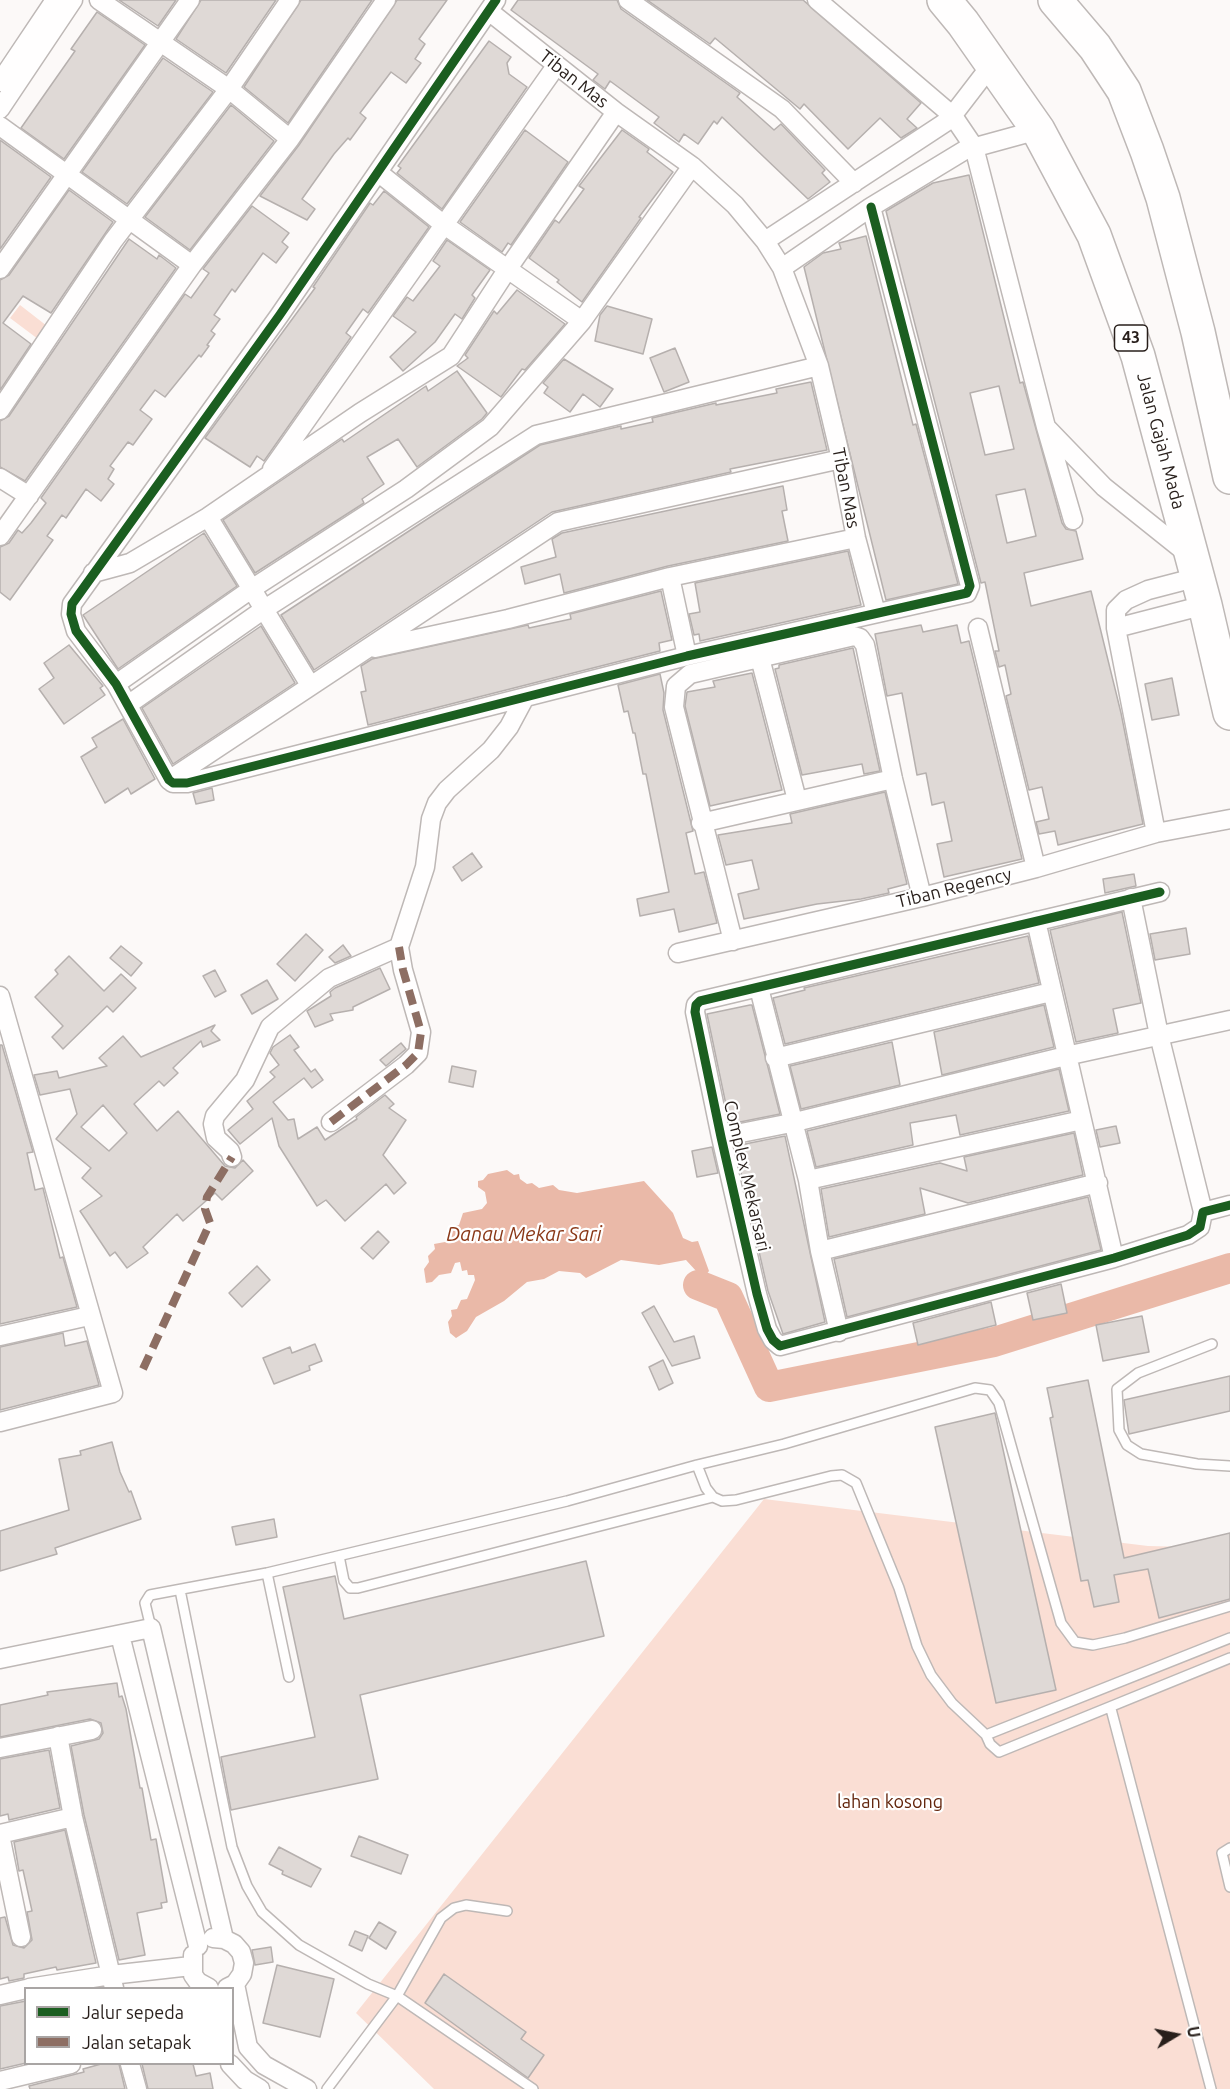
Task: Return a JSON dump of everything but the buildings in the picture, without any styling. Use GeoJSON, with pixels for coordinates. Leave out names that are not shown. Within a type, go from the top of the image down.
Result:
{"type":"FeatureCollection","features":[{"type":"Feature","properties":{"kind":"highway","name":"Jalan Gajah Mada"},"geometry":{"type":"LineString","coordinates":[[944,0],[1038,129],[1094,235],[1138,356],[1199,580],[1230,713]]}},
{"type":"Feature","properties":{"kind":"highway"},"geometry":{"type":"LineString","coordinates":[[1055,0],[1095,47],[1124,91],[1147,151],[1163,198],[1195,321],[1230,477]]}},
{"type":"Feature","properties":{"kind":"street"},"geometry":{"type":"LineString","coordinates":[[0,82],[55,0]]}},
{"type":"Feature","properties":{"kind":"street"},"geometry":{"type":"LineString","coordinates":[[0,109],[73,0]]}},
{"type":"Feature","properties":{"kind":"street"},"geometry":{"type":"LineString","coordinates":[[99,0],[229,89],[290,139]]}},
{"type":"Feature","properties":{"kind":"street"},"geometry":{"type":"LineString","coordinates":[[0,270],[190,0]]}},
{"type":"Feature","properties":{"kind":"street"},"geometry":{"type":"LineString","coordinates":[[0,410],[130,220],[229,89],[290,0]]}},
{"type":"Feature","properties":{"kind":"street"},"geometry":{"type":"LineString","coordinates":[[0,536],[192,265],[290,139],[386,0]]}},
{"type":"Feature","properties":{"kind":"street"},"geometry":{"type":"LineString","coordinates":[[628,0],[782,109],[854,183]]}},
{"type":"Feature","properties":{"kind":"street"},"geometry":{"type":"LineString","coordinates":[[817,0],[953,116],[974,147],[1046,427],[1073,520]]}},
{"type":"Feature","properties":{"kind":"street"},"geometry":{"type":"LineString","coordinates":[[493,6],[379,173],[72,604],[71,614],[76,631],[117,684],[169,780],[173,783],[187,783],[687,656],[967,593],[970,586],[871,207]]}},
{"type":"Feature","properties":{"kind":"street","name":"Tiban Mas"},"geometry":{"type":"LineString","coordinates":[[493,6],[556,66],[692,166],[735,206],[765,241],[782,268],[819,366],[841,459],[856,538],[876,613]]}},
{"type":"Feature","properties":{"kind":"street"},"geometry":{"type":"LineString","coordinates":[[765,241],[838,195],[953,116],[992,64]]}},
{"type":"Feature","properties":{"kind":"street"},"geometry":{"type":"LineString","coordinates":[[267,476],[556,66]]}},
{"type":"Feature","properties":{"kind":"street"},"geometry":{"type":"LineString","coordinates":[[93,573],[130,562],[208,517],[451,356],[616,112]]}},
{"type":"Feature","properties":{"kind":"street"},"geometry":{"type":"LineString","coordinates":[[0,126],[67,177],[192,265]]}},
{"type":"Feature","properties":{"kind":"street"},"geometry":{"type":"LineString","coordinates":[[782,268],[871,207],[974,147],[1038,129]]}},
{"type":"Feature","properties":{"kind":"street"},"geometry":{"type":"LineString","coordinates":[[117,684],[253,588],[406,489],[490,427],[582,321],[692,166]]}},
{"type":"Feature","properties":{"kind":"street"},"geometry":{"type":"LineString","coordinates":[[379,173],[443,224],[582,321]]}},
{"type":"Feature","properties":{"kind":"street"},"geometry":{"type":"LineString","coordinates":[[838,195],[853,220]]}},
{"type":"Feature","properties":{"kind":"street"},"geometry":{"type":"LineString","coordinates":[[129,704],[263,610],[536,435],[568,425],[819,366]]}},
{"type":"Feature","properties":{"kind":"street"},"geometry":{"type":"LineString","coordinates":[[1046,427],[1104,487],[1150,527],[1199,580]]}},
{"type":"Feature","properties":{"kind":"street"},"geometry":{"type":"LineString","coordinates":[[169,780],[558,522],[841,459]]}},
{"type":"Feature","properties":{"kind":"street"},"geometry":{"type":"LineString","coordinates":[[0,478],[29,496]]}},
{"type":"Feature","properties":{"kind":"street"},"geometry":{"type":"LineString","coordinates":[[208,517],[310,685]]}},
{"type":"Feature","properties":{"kind":"street"},"geometry":{"type":"LineString","coordinates":[[364,650],[508,619],[670,577],[856,538]]}},
{"type":"Feature","properties":{"kind":"street"},"geometry":{"type":"LineString","coordinates":[[670,577],[687,656]]}},
{"type":"Feature","properties":{"kind":"street"},"geometry":{"type":"LineString","coordinates":[[1116,628],[1199,580]]}},
{"type":"Feature","properties":{"kind":"street"},"geometry":{"type":"LineString","coordinates":[[1156,833],[1116,628],[1116,610],[1126,600],[1148,590],[1199,580]]}},
{"type":"Feature","properties":{"kind":"street"},"geometry":{"type":"LineString","coordinates":[[978,628],[1036,868]]}},
{"type":"Feature","properties":{"kind":"street"},"geometry":{"type":"LineString","coordinates":[[733,941],[701,823],[674,706],[676,686],[690,674],[854,636],[860,638],[865,645],[893,779],[922,897]]}},
{"type":"Feature","properties":{"kind":"street"},"geometry":{"type":"LineString","coordinates":[[760,658],[797,800]]}},
{"type":"Feature","properties":{"kind":"street"},"geometry":{"type":"LineString","coordinates":[[331,1122],[406,1065],[418,1053],[421,1032],[403,970],[399,947],[425,867],[431,819],[437,803],[447,790],[491,750],[509,727],[524,699]]}},
{"type":"Feature","properties":{"kind":"street"},"geometry":{"type":"LineString","coordinates":[[701,823],[893,779]]}},
{"type":"Feature","properties":{"kind":"street","name":"Tiban Regency"},"geometry":{"type":"LineString","coordinates":[[678,953],[922,897],[1036,868],[1156,833],[1230,819]]}},
{"type":"Feature","properties":{"kind":"street","name":"Complex Mekarsari"},"geometry":{"type":"LineString","coordinates":[[1160,892],[706,999],[695,1008],[721,1137],[757,1294],[772,1340],[776,1345],[785,1346],[1114,1258],[1193,1233],[1200,1227],[1203,1212]]}},
{"type":"Feature","properties":{"kind":"street"},"geometry":{"type":"LineString","coordinates":[[1131,898],[1159,1035],[1203,1212],[1230,1205]]}},
{"type":"Feature","properties":{"kind":"street"},"geometry":{"type":"LineString","coordinates":[[1036,921],[1114,1258]]}},
{"type":"Feature","properties":{"kind":"street"},"geometry":{"type":"LineString","coordinates":[[232,1157],[230,1151],[216,1138],[213,1124],[215,1116],[245,1080],[270,1027],[328,978],[399,947]]}},
{"type":"Feature","properties":{"kind":"street"},"geometry":{"type":"LineString","coordinates":[[759,988],[791,1123],[808,1180],[820,1251],[839,1332]]}},
{"type":"Feature","properties":{"kind":"street"},"geometry":{"type":"LineString","coordinates":[[775,1058],[1051,992]]}},
{"type":"Feature","properties":{"kind":"street"},"geometry":{"type":"LineString","coordinates":[[0,996],[7,1041],[113,1394],[0,1422]]}},
{"type":"Feature","properties":{"kind":"street","name":"Complex Mekarsari"},"geometry":{"type":"LineString","coordinates":[[721,1137],[791,1123],[1066,1056],[1230,1020]]}},
{"type":"Feature","properties":{"kind":"street"},"geometry":{"type":"LineString","coordinates":[[808,1180],[1082,1119]]}},
{"type":"Feature","properties":{"kind":"street"},"geometry":{"type":"LineString","coordinates":[[820,1251],[1098,1183]]}},
{"type":"Feature","properties":{"kind":"street"},"geometry":{"type":"LineString","coordinates":[[1,1334],[89,1316]]}},
{"type":"Feature","properties":{"kind":"street"},"geometry":{"type":"LineString","coordinates":[[0,1659],[151,1628],[224,1939]]}},
{"type":"Feature","properties":{"kind":"street"},"geometry":{"type":"LineString","coordinates":[[120,1635],[198,1946]]}},
{"type":"Feature","properties":{"kind":"street"},"geometry":{"type":"LineString","coordinates":[[0,1748],[92,1730]]}},
{"type":"Feature","properties":{"kind":"street"},"geometry":{"type":"LineString","coordinates":[[58,1736],[73,1817],[113,1982]]}},
{"type":"Feature","properties":{"kind":"street"},"geometry":{"type":"LineString","coordinates":[[21,1937],[7,1907],[0,1834],[73,1817]]}},
{"type":"Feature","properties":{"kind":"street"},"geometry":{"type":"LineString","coordinates":[[205,1987],[193,1975],[191,1966],[198,1946],[214,1938],[224,1939],[234,1944],[241,1952],[244,1963],[242,1974],[231,1986]]}},
{"type":"Feature","properties":{"kind":"street"},"geometry":{"type":"LineString","coordinates":[[52,1987],[113,1982],[191,1966]]}},
{"type":"Feature","properties":{"kind":"street"},"geometry":{"type":"LineString","coordinates":[[0,1995],[24,1990]]}},
{"type":"Feature","properties":{"kind":"street"},"geometry":{"type":"LineString","coordinates":[[234,1997],[248,2047],[264,2066],[307,2089]]}},
{"type":"Feature","properties":{"kind":"street"},"geometry":{"type":"LineString","coordinates":[[8,2083],[68,2065]]}},
{"type":"Feature","properties":{"kind":"street"},"geometry":{"type":"LineString","coordinates":[[130,2065],[137,2089]]}},
{"type":"Feature","properties":{"kind":"street"},"geometry":{"type":"LineString","coordinates":[[230,2065],[234,2089]]}},
{"type":"Feature","properties":{"kind":"street"},"geometry":{"type":"LineString","coordinates":[[231,2065],[245,2080],[260,2089]]}},
{"type":"Feature","properties":{"kind":"lane"},"geometry":{"type":"LineString","coordinates":[[1212,1344],[1138,1373],[1117,1389],[1119,1431],[1127,1445],[1141,1454],[1197,1464],[1230,1466]]}},
{"type":"Feature","properties":{"kind":"lane"},"geometry":{"type":"LineString","coordinates":[[151,1628],[147,1598],[150,1595],[267,1573],[567,1501],[697,1464],[784,1444],[975,1388],[990,1390],[999,1403],[1061,1623],[1075,1642],[1094,1645],[1125,1638],[1230,1606]]}},
{"type":"Feature","properties":{"kind":"lane"},"geometry":{"type":"LineString","coordinates":[[697,1464],[706,1488],[713,1497],[722,1501],[736,1500],[831,1476],[843,1475],[856,1483],[899,1588],[917,1646],[932,1675],[952,1703],[986,1735],[990,1744],[999,1752],[1111,1709],[1230,1658]]}},
{"type":"Feature","properties":{"kind":"lane"},"geometry":{"type":"LineString","coordinates":[[339,1556],[344,1581],[350,1588],[358,1588],[713,1497]]}},
{"type":"Feature","properties":{"kind":"lane"},"geometry":{"type":"LineString","coordinates":[[267,1573],[289,1677]]}},
{"type":"Feature","properties":{"kind":"lane"},"geometry":{"type":"LineString","coordinates":[[180,1590],[228,1828],[248,1886],[262,1912],[299,1945],[368,1984],[397,1996],[533,2089]]}},
{"type":"Feature","properties":{"kind":"lane"},"geometry":{"type":"LineString","coordinates":[[986,1735],[1230,1638]]}},
{"type":"Feature","properties":{"kind":"lane"},"geometry":{"type":"LineString","coordinates":[[1111,1709],[1211,2089]]}},
{"type":"Feature","properties":{"kind":"lane"},"geometry":{"type":"LineString","coordinates":[[1230,1848],[1222,1853],[1230,1887]]}},
{"type":"Feature","properties":{"kind":"lane"},"geometry":{"type":"LineString","coordinates":[[327,2089],[397,1996],[441,1918],[454,1908],[466,1905],[507,1911]]}},
{"type":"Feature","properties":{"kind":"green space"},"geometry":{"type":"Polygon","coordinates":[[[20,305],[47,326],[38,339],[10,318],[20,305]]]}},
{"type":"Feature","properties":{"kind":"green space","name":"lahan kosong"},"geometry":{"type":"Polygon","coordinates":[[[764,1499],[1148,1546],[1230,1548],[1230,2089],[434,2089],[356,2013],[764,1499]]]}},
{"type":"Feature","properties":{"kind":"water","name":"Danau Mekar Sari"},"geometry":{"type":"Polygon","coordinates":[[[507,1170],[514,1175],[519,1174],[520,1179],[527,1184],[532,1183],[539,1188],[553,1185],[559,1190],[577,1193],[644,1181],[673,1213],[683,1238],[692,1242],[698,1241],[709,1271],[698,1285],[697,1272],[686,1260],[659,1265],[621,1260],[586,1278],[580,1273],[559,1271],[544,1279],[527,1282],[504,1301],[476,1317],[467,1331],[456,1338],[450,1333],[448,1322],[452,1316],[451,1310],[457,1309],[461,1300],[467,1299],[475,1280],[474,1275],[468,1275],[467,1270],[462,1271],[460,1262],[455,1263],[451,1273],[439,1275],[432,1282],[426,1283],[424,1269],[429,1262],[428,1256],[435,1249],[434,1244],[445,1242],[454,1226],[459,1225],[463,1213],[482,1209],[487,1203],[485,1192],[478,1187],[478,1181],[483,1180],[488,1174],[507,1170]]]}},
{"type":"Feature","properties":{"kind":"waterway"},"geometry":{"type":"LineString","coordinates":[[698,1285],[728,1297],[769,1387],[994,1342],[1230,1268]]}},
{"type":"Feature","properties":{"kind":"marked path"},"geometry":{"type":"LineString","coordinates":[[331,1122],[406,1065],[418,1053],[421,1032],[403,970],[399,947]]}},
{"type":"Feature","properties":{"kind":"marked path"},"geometry":{"type":"LineString","coordinates":[[143,1369],[210,1223],[205,1209],[207,1197],[232,1157]]}},
{"type":"Feature","properties":{"kind":"cycle path"},"geometry":{"type":"LineString","coordinates":[[496,0],[279,316],[72,604],[71,614],[76,631],[116,684],[169,780],[173,783],[187,783],[687,656],[967,593],[970,586],[871,207]]}},
{"type":"Feature","properties":{"kind":"cycle path"},"geometry":{"type":"LineString","coordinates":[[1160,892],[700,1001],[696,1005],[695,1012],[721,1137],[757,1294],[767,1329],[773,1340],[780,1346],[1114,1258],[1188,1235],[1200,1227],[1203,1212],[1230,1205]]}}]}
